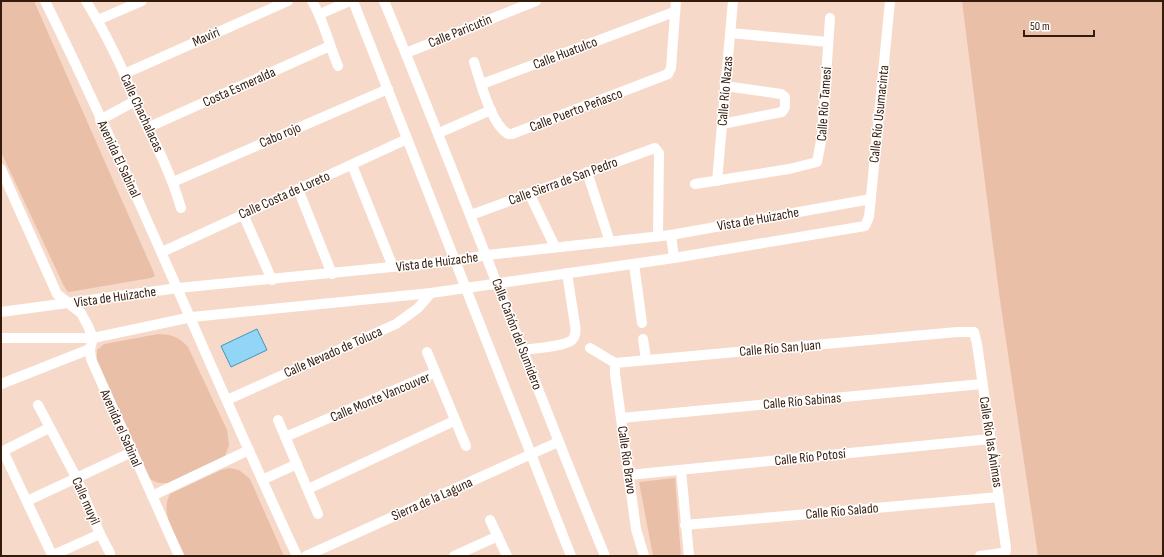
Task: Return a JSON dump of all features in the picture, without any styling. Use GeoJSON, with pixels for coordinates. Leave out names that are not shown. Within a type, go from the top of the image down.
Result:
{"type":"FeatureCollection","features":[{"type":"Feature","properties":{"kind":"street","name":"Avenida El Sabinal"},"geometry":{"type":"LineString","coordinates":[[45,1],[192,317]]}},
{"type":"Feature","properties":{"kind":"street","name":"Calle Chachalacas"},"geometry":{"type":"LineString","coordinates":[[86,1],[98,20],[124,74],[135,102],[149,127],[174,182],[181,208]]}},
{"type":"Feature","properties":{"kind":"street"},"geometry":{"type":"LineString","coordinates":[[98,20],[142,1]]}},
{"type":"Feature","properties":{"kind":"street","name":"Maviri"},"geometry":{"type":"LineString","coordinates":[[124,74],[288,1]]}},
{"type":"Feature","properties":{"kind":"street"},"geometry":{"type":"LineString","coordinates":[[312,1],[320,14],[338,66]]}},
{"type":"Feature","properties":{"kind":"street"},"geometry":{"type":"LineString","coordinates":[[320,14],[351,1],[388,89],[453,261],[571,556]]}},
{"type":"Feature","properties":{"kind":"street","name":"Calle Cañón del Sumidero"},"geometry":{"type":"LineString","coordinates":[[384,1],[439,133],[558,442],[605,556]]}},
{"type":"Feature","properties":{"kind":"street","name":"Calle Paricutín"},"geometry":{"type":"LineString","coordinates":[[406,53],[536,1]]}},
{"type":"Feature","properties":{"kind":"street"},"geometry":{"type":"LineString","coordinates":[[674,12],[676,1]]}},
{"type":"Feature","properties":{"kind":"street","name":"Calle Río Nazas"},"geometry":{"type":"LineString","coordinates":[[717,181],[733,1]]}},
{"type":"Feature","properties":{"kind":"street","name":"Calle Río Usumacinta"},"geometry":{"type":"LineString","coordinates":[[864,226],[868,221],[890,1]]}},
{"type":"Feature","properties":{"kind":"street","name":"Calle Puerto Peñasco"},"geometry":{"type":"LineString","coordinates":[[491,110],[502,129],[508,134],[512,134],[665,77],[670,72],[674,12]]}},
{"type":"Feature","properties":{"kind":"street","name":"Calle Huatulco"},"geometry":{"type":"LineString","coordinates":[[482,84],[674,12]]}},
{"type":"Feature","properties":{"kind":"street"},"geometry":{"type":"LineString","coordinates":[[730,33],[828,42],[830,18]]}},
{"type":"Feature","properties":{"kind":"street","name":"Calle Río Tamesí"},"geometry":{"type":"LineString","coordinates":[[717,181],[789,169],[817,162],[821,141],[828,42]]}},
{"type":"Feature","properties":{"kind":"street","name":"Costa Esmeralda"},"geometry":{"type":"LineString","coordinates":[[149,127],[330,46]]}},
{"type":"Feature","properties":{"kind":"street"},"geometry":{"type":"LineString","coordinates":[[439,133],[491,110],[474,62]]}},
{"type":"Feature","properties":{"kind":"street"},"geometry":{"type":"LineString","coordinates":[[722,124],[782,112],[786,107],[785,97],[781,94],[725,86]]}},
{"type":"Feature","properties":{"kind":"street","name":"Cabo rojo"},"geometry":{"type":"LineString","coordinates":[[174,182],[388,89]]}},
{"type":"Feature","properties":{"kind":"street"},"geometry":{"type":"LineString","coordinates":[[100,120],[135,102]]}},
{"type":"Feature","properties":{"kind":"street","name":"Calle Costa de Loreto"},"geometry":{"type":"LineString","coordinates":[[162,252],[407,139]]}},
{"type":"Feature","properties":{"kind":"street","name":"Calle Sierra de San Pedro"},"geometry":{"type":"LineString","coordinates":[[471,214],[655,148],[659,153],[658,236]]}},
{"type":"Feature","properties":{"kind":"street"},"geometry":{"type":"LineString","coordinates":[[352,165],[394,267]]}},
{"type":"Feature","properties":{"kind":"street"},"geometry":{"type":"LineString","coordinates":[[1,169],[57,294],[81,313],[93,338]]}},
{"type":"Feature","properties":{"kind":"street"},"geometry":{"type":"LineString","coordinates":[[587,172],[610,242]]}},
{"type":"Feature","properties":{"kind":"street"},"geometry":{"type":"LineString","coordinates":[[695,184],[717,181]]}},
{"type":"Feature","properties":{"kind":"street"},"geometry":{"type":"LineString","coordinates":[[298,189],[332,274]]}},
{"type":"Feature","properties":{"kind":"street"},"geometry":{"type":"LineString","coordinates":[[529,192],[555,247]]}},
{"type":"Feature","properties":{"kind":"street","name":"Vista de Huizache"},"geometry":{"type":"LineString","coordinates":[[1,312],[178,288],[272,280],[453,261],[487,255],[671,235],[870,199]]}},
{"type":"Feature","properties":{"kind":"street"},"geometry":{"type":"LineString","coordinates":[[243,214],[272,280]]}},
{"type":"Feature","properties":{"kind":"street","name":"Vista de Huizache"},"geometry":{"type":"LineString","coordinates":[[1,338],[93,338],[192,317],[430,293],[674,258],[864,226]]}},
{"type":"Feature","properties":{"kind":"street"},"geometry":{"type":"LineString","coordinates":[[671,235],[674,258]]}},
{"type":"Feature","properties":{"kind":"street"},"geometry":{"type":"LineString","coordinates":[[634,264],[642,323]]}},
{"type":"Feature","properties":{"kind":"street"},"geometry":{"type":"LineString","coordinates":[[523,350],[570,341],[576,333],[567,273]]}},
{"type":"Feature","properties":{"kind":"street","name":"Calle Nevado de Toluca"},"geometry":{"type":"LineString","coordinates":[[227,400],[396,324],[418,308],[430,293]]}},
{"type":"Feature","properties":{"kind":"street"},"geometry":{"type":"LineString","coordinates":[[192,317],[262,480],[297,556]]}},
{"type":"Feature","properties":{"kind":"street","name":"Calle Río San Juan"},"geometry":{"type":"LineString","coordinates":[[615,363],[957,332],[974,332]]}},
{"type":"Feature","properties":{"kind":"street","name":"Calle Río las Ánimas"},"geometry":{"type":"LineString","coordinates":[[974,332],[977,344],[1006,551],[984,556]]}},
{"type":"Feature","properties":{"kind":"street","name":"Avenida el Sabinal"},"geometry":{"type":"LineString","coordinates":[[93,338],[90,349],[91,359],[179,556]]}},
{"type":"Feature","properties":{"kind":"street"},"geometry":{"type":"LineString","coordinates":[[643,338],[646,359]]}},
{"type":"Feature","properties":{"kind":"street"},"geometry":{"type":"LineString","coordinates":[[590,348],[615,363]]}},
{"type":"Feature","properties":{"kind":"street"},"geometry":{"type":"LineString","coordinates":[[1,384],[90,349]]}},
{"type":"Feature","properties":{"kind":"street"},"geometry":{"type":"LineString","coordinates":[[427,352],[434,373]]}},
{"type":"Feature","properties":{"kind":"street","name":"Calle Río Bravo"},"geometry":{"type":"LineString","coordinates":[[615,363],[615,374],[636,529],[644,556]]}},
{"type":"Feature","properties":{"kind":"street","name":"Calle Monte Vancouver"},"geometry":{"type":"LineString","coordinates":[[285,437],[434,373],[466,446]]}},
{"type":"Feature","properties":{"kind":"street","name":"Calle Río Sabinas"},"geometry":{"type":"LineString","coordinates":[[621,418],[982,384]]}},
{"type":"Feature","properties":{"kind":"street"},"geometry":{"type":"LineString","coordinates":[[38,405],[49,428]]}},
{"type":"Feature","properties":{"kind":"street"},"geometry":{"type":"LineString","coordinates":[[278,420],[318,514]]}},
{"type":"Feature","properties":{"kind":"street"},"geometry":{"type":"LineString","coordinates":[[308,489],[454,421]]}},
{"type":"Feature","properties":{"kind":"street","name":"Calle muyil"},"geometry":{"type":"LineString","coordinates":[[49,428],[76,477],[100,534],[51,556],[27,501],[2,451],[49,428]]}},
{"type":"Feature","properties":{"kind":"street","name":"Calle Río Potosí"},"geometry":{"type":"LineString","coordinates":[[629,475],[990,439]]}},
{"type":"Feature","properties":{"kind":"street","name":"Sierra de la Laguna"},"geometry":{"type":"LineString","coordinates":[[306,556],[558,442]]}},
{"type":"Feature","properties":{"kind":"street"},"geometry":{"type":"LineString","coordinates":[[152,496],[249,450]]}},
{"type":"Feature","properties":{"kind":"street"},"geometry":{"type":"LineString","coordinates":[[27,501],[132,452]]}},
{"type":"Feature","properties":{"kind":"street"},"geometry":{"type":"LineString","coordinates":[[262,480],[297,464]]}},
{"type":"Feature","properties":{"kind":"street"},"geometry":{"type":"LineString","coordinates":[[681,470],[689,556]]}},
{"type":"Feature","properties":{"kind":"street","name":"Calle Río Salado"},"geometry":{"type":"LineString","coordinates":[[685,525],[999,497]]}},
{"type":"Feature","properties":{"kind":"street"},"geometry":{"type":"LineString","coordinates":[[490,520],[507,556]]}},
{"type":"Feature","properties":{"kind":"street"},"geometry":{"type":"LineString","coordinates":[[100,534],[110,553]]}},
{"type":"Feature","properties":{"kind":"street"},"geometry":{"type":"LineString","coordinates":[[454,556],[498,536]]}},
{"type":"Feature","properties":{"kind":"shaded area"},"geometry":{"type":"Polygon","coordinates":[[[1,1],[34,1],[155,276],[151,278],[69,292],[63,284],[1,152],[1,1]]]}},
{"type":"Feature","properties":{"kind":"shaded area"},"geometry":{"type":"Polygon","coordinates":[[[962,1],[1163,1],[1163,556],[1038,556],[999,293],[962,1]]]}},
{"type":"Feature","properties":{"kind":"shaded area"},"geometry":{"type":"Polygon","coordinates":[[[158,334],[174,337],[188,347],[227,430],[229,445],[225,456],[168,483],[155,482],[148,477],[97,362],[97,350],[104,344],[158,334]]]}},
{"type":"Feature","properties":{"kind":"shaded area"},"geometry":{"type":"Polygon","coordinates":[[[230,468],[239,470],[250,479],[284,556],[185,556],[170,526],[168,518],[167,502],[170,494],[221,470],[230,468]]]}},
{"type":"Feature","properties":{"kind":"shaded area"},"geometry":{"type":"Polygon","coordinates":[[[675,478],[681,556],[653,556],[639,482],[675,478]]]}},
{"type":"Feature","properties":{"kind":"building"},"geometry":{"type":"Polygon","coordinates":[[[257,329],[267,350],[231,367],[221,346],[257,329]]]}}]}
